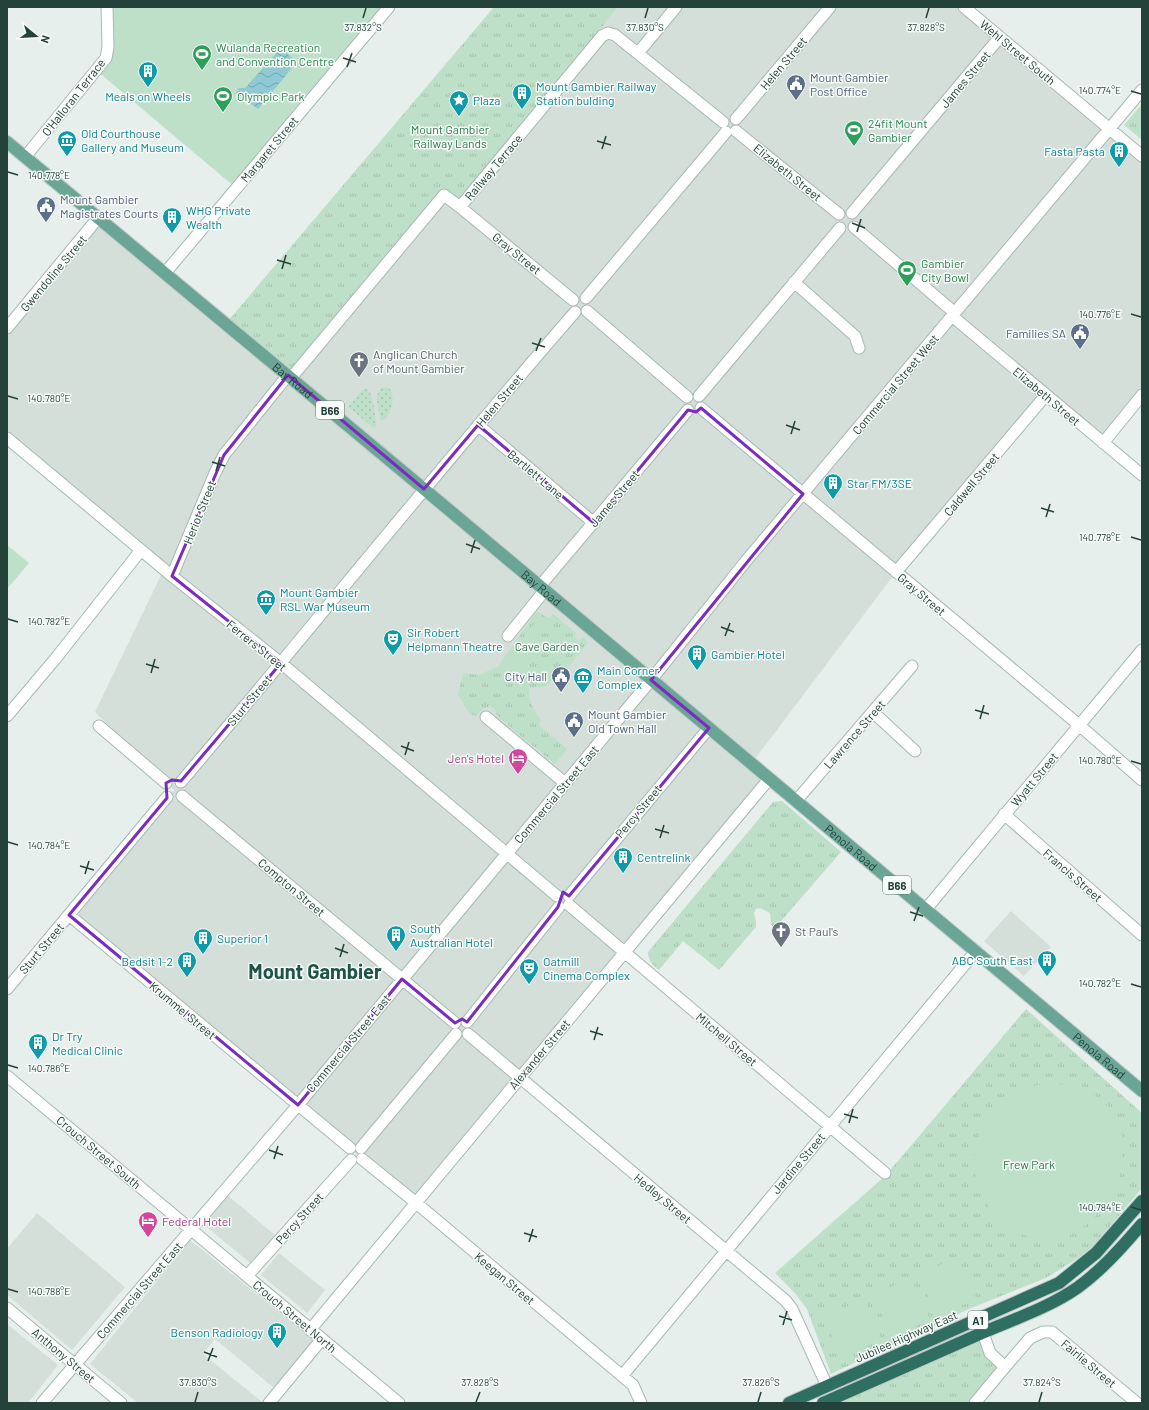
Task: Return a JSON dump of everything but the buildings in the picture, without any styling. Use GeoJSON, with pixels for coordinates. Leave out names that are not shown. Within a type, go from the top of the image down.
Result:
{"type":"FeatureCollection","features":[{"type":"Feature","properties":{"kind":"highway","name":"Jubilee Highway East"},"geometry":{"type":"LineString","coordinates":[[789,1403],[1059,1283],[1096,1253],[1142,1201]]}},
{"type":"Feature","properties":{"kind":"highway","name":"A1"},"geometry":{"type":"LineString","coordinates":[[824,1403],[982,1333],[1052,1304],[1078,1288],[1097,1272],[1119,1252],[1142,1224]]}},
{"type":"Feature","properties":{"kind":"highway"},"geometry":{"type":"LineString","coordinates":[[1046,1289],[1052,1304]]}},
{"type":"Feature","properties":{"kind":"highway"},"geometry":{"type":"LineString","coordinates":[[911,1349],[916,1362]]}},
{"type":"Feature","properties":{"kind":"main road","name":"Bay Road"},"geometry":{"type":"LineString","coordinates":[[7,142],[290,376],[651,680]]}},
{"type":"Feature","properties":{"kind":"main road","name":"Penola Road"},"geometry":{"type":"LineString","coordinates":[[651,680],[1142,1091]]}},
{"type":"Feature","properties":{"kind":"street","name":"O'Halloran Terrace"},"geometry":{"type":"LineString","coordinates":[[25,157],[106,58],[108,47],[107,7]]}},
{"type":"Feature","properties":{"kind":"street","name":"Margaret Street"},"geometry":{"type":"LineString","coordinates":[[165,273],[389,7]]}},
{"type":"Feature","properties":{"kind":"street"},"geometry":{"type":"LineString","coordinates":[[638,53],[676,7]]}},
{"type":"Feature","properties":{"kind":"street","name":"Helen Street"},"geometry":{"type":"LineString","coordinates":[[586,298],[830,7]]}},
{"type":"Feature","properties":{"kind":"street","name":"Wehl Street South"},"geometry":{"type":"LineString","coordinates":[[964,7],[1142,156]]}},
{"type":"Feature","properties":{"kind":"street","name":"Railway Terrace"},"geometry":{"type":"LineString","coordinates":[[290,376],[444,195],[460,207],[602,36],[608,33],[615,35],[638,53]]}},
{"type":"Feature","properties":{"kind":"street","name":"James Street"},"geometry":{"type":"LineString","coordinates":[[852,213],[1000,37]]}},
{"type":"Feature","properties":{"kind":"street","name":"Elizabeth Street"},"geometry":{"type":"LineString","coordinates":[[638,53],[717,118],[730,126],[839,214]]}},
{"type":"Feature","properties":{"kind":"street","name":"Commercial Street West"},"geometry":{"type":"LineString","coordinates":[[651,680],[746,562],[1142,90]]}},
{"type":"Feature","properties":{"kind":"street","name":"Gray Street"},"geometry":{"type":"LineString","coordinates":[[460,207],[574,300]]}},
{"type":"Feature","properties":{"kind":"street"},"geometry":{"type":"LineString","coordinates":[[844,211],[852,213],[856,218],[854,227],[846,230],[840,228],[837,220],[839,214],[844,211]]}},
{"type":"Feature","properties":{"kind":"street","name":"Gwendoline Street"},"geometry":{"type":"LineString","coordinates":[[7,328],[98,218]]}},
{"type":"Feature","properties":{"kind":"street","name":"Elizabeth Street"},"geometry":{"type":"LineString","coordinates":[[854,227],[1046,395],[1142,475]]}},
{"type":"Feature","properties":{"kind":"street"},"geometry":{"type":"LineString","coordinates":[[699,396],[840,228]]}},
{"type":"Feature","properties":{"kind":"street"},"geometry":{"type":"LineString","coordinates":[[794,282],[855,336],[859,348]]}},
{"type":"Feature","properties":{"kind":"street"},"geometry":{"type":"LineString","coordinates":[[578,297],[586,298],[589,303],[587,311],[580,314],[575,312],[572,305],[574,300],[578,297]]}},
{"type":"Feature","properties":{"kind":"street"},"geometry":{"type":"LineString","coordinates":[[587,311],[687,397]]}},
{"type":"Feature","properties":{"kind":"street","name":"Helen Street"},"geometry":{"type":"LineString","coordinates":[[424,489],[575,312]]}},
{"type":"Feature","properties":{"kind":"street","name":"Heriot Street"},"geometry":{"type":"LineString","coordinates":[[172,576],[224,455],[290,376]]}},
{"type":"Feature","properties":{"kind":"street"},"geometry":{"type":"LineString","coordinates":[[692,394],[699,396],[702,401],[700,408],[696,412],[688,410],[685,405],[687,397],[692,394]]}},
{"type":"Feature","properties":{"kind":"street","name":"Caldwell Street"},"geometry":{"type":"LineString","coordinates":[[896,572],[1046,395]]}},
{"type":"Feature","properties":{"kind":"street"},"geometry":{"type":"LineString","coordinates":[[1103,443],[1142,395]]}},
{"type":"Feature","properties":{"kind":"street","name":"Gray Street"},"geometry":{"type":"LineString","coordinates":[[700,408],[1079,725],[1142,780]]}},
{"type":"Feature","properties":{"kind":"street","name":"James Street"},"geometry":{"type":"LineString","coordinates":[[508,636],[542,588],[688,410]]}},
{"type":"Feature","properties":{"kind":"street","name":"Bartlett Lane"},"geometry":{"type":"LineString","coordinates":[[478,425],[594,523]]}},
{"type":"Feature","properties":{"kind":"street","name":"Ferrers Street"},"geometry":{"type":"LineString","coordinates":[[7,438],[172,576],[281,663],[506,854]]}},
{"type":"Feature","properties":{"kind":"street","name":"Sturt Street"},"geometry":{"type":"LineString","coordinates":[[181,782],[424,489]]}},
{"type":"Feature","properties":{"kind":"street"},"geometry":{"type":"LineString","coordinates":[[7,716],[56,658],[141,550]]}},
{"type":"Feature","properties":{"kind":"street","name":"Wyatt Street"},"geometry":{"type":"LineString","coordinates":[[926,909],[1142,650]]}},
{"type":"Feature","properties":{"kind":"street","name":"Lawrence Street"},"geometry":{"type":"LineString","coordinates":[[796,801],[912,666]]}},
{"type":"Feature","properties":{"kind":"street","name":"Commercial Street East"},"geometry":{"type":"LineString","coordinates":[[42,1403],[298,1105],[651,680]]}},
{"type":"Feature","properties":{"kind":"street"},"geometry":{"type":"LineString","coordinates":[[873,712],[915,751]]}},
{"type":"Feature","properties":{"kind":"street"},"geometry":{"type":"LineString","coordinates":[[486,717],[565,783]]}},
{"type":"Feature","properties":{"kind":"street"},"geometry":{"type":"LineString","coordinates":[[100,726],[166,783]]}},
{"type":"Feature","properties":{"kind":"street","name":"Percy Street"},"geometry":{"type":"LineString","coordinates":[[467,1022],[563,901],[708,728]]}},
{"type":"Feature","properties":{"kind":"street"},"geometry":{"type":"LineString","coordinates":[[175,779],[181,782],[184,787],[182,796],[177,799],[170,799],[164,789],[166,783],[175,779]]}},
{"type":"Feature","properties":{"kind":"street","name":"Alexander Street"},"geometry":{"type":"LineString","coordinates":[[310,1330],[415,1202],[770,779]]}},
{"type":"Feature","properties":{"kind":"street","name":"Compton Street"},"geometry":{"type":"LineString","coordinates":[[182,796],[402,979]]}},
{"type":"Feature","properties":{"kind":"street","name":"Sturt Street"},"geometry":{"type":"LineString","coordinates":[[7,989],[168,797]]}},
{"type":"Feature","properties":{"kind":"street","name":"Francis Street"},"geometry":{"type":"LineString","coordinates":[[1004,814],[1142,935]]}},
{"type":"Feature","properties":{"kind":"street","name":"Mitchell Street"},"geometry":{"type":"LineString","coordinates":[[506,854],[625,952],[885,1173]]}},
{"type":"Feature","properties":{"kind":"street","name":"Krummel Street"},"geometry":{"type":"LineString","coordinates":[[69,915],[298,1105]]}},
{"type":"Feature","properties":{"kind":"street","name":"Jardine Street"},"geometry":{"type":"LineString","coordinates":[[622,1376],[976,951]]}},
{"type":"Feature","properties":{"kind":"street"},"geometry":{"type":"LineString","coordinates":[[402,979],[456,1028],[461,1036],[468,1034],[470,1029],[467,1022],[462,1020],[456,1028]]}},
{"type":"Feature","properties":{"kind":"street","name":"Percy Street"},"geometry":{"type":"LineString","coordinates":[[247,1276],[358,1156],[456,1028]]}},
{"type":"Feature","properties":{"kind":"street","name":"Hedley Street"},"geometry":{"type":"LineString","coordinates":[[468,1034],[786,1301],[792,1309],[827,1386]]}},
{"type":"Feature","properties":{"kind":"street","name":"Crouch Street South"},"geometry":{"type":"LineString","coordinates":[[7,1076],[191,1229]]}},
{"type":"Feature","properties":{"kind":"street"},"geometry":{"type":"LineString","coordinates":[[298,1105],[350,1148],[348,1156],[358,1156]]}},
{"type":"Feature","properties":{"kind":"street","name":"Keegan Street"},"geometry":{"type":"LineString","coordinates":[[358,1156],[633,1385],[641,1403]]}},
{"type":"Feature","properties":{"kind":"street","name":"Crouch Street North"},"geometry":{"type":"LineString","coordinates":[[191,1229],[399,1403]]}},
{"type":"Feature","properties":{"kind":"street","name":"Anthony Street"},"geometry":{"type":"LineString","coordinates":[[7,1308],[121,1403]]}},
{"type":"Feature","properties":{"kind":"street","name":"Fairlie Street"},"geometry":{"type":"LineString","coordinates":[[1004,1367],[1030,1338],[1043,1332],[1052,1332],[1137,1403]]}},
{"type":"Feature","properties":{"kind":"street"},"geometry":{"type":"LineString","coordinates":[[975,1403],[1004,1367],[990,1353],[982,1333]]}},
{"type":"Feature","properties":{"kind":"street"},"geometry":{"type":"LineString","coordinates":[[269,1403],[322,1339]]}},
{"type":"Feature","properties":{"kind":"highlighted area"},"geometry":{"type":"Polygon","coordinates":[[[288,375],[424,489],[478,425],[594,523],[688,410],[696,412],[701,408],[803,494],[651,680],[709,728],[569,896],[563,892],[558,907],[467,1022],[462,1019],[455,1023],[402,979],[298,1105],[69,915],[167,798],[166,783],[172,780],[181,781],[281,663],[172,576],[224,455],[288,375]]]}},
{"type":"Feature","properties":{"kind":"shaded area"},"geometry":{"type":"Polygon","coordinates":[[[618,7],[964,7],[1142,156],[1142,395],[1103,443],[1046,395],[896,572],[752,763],[769,779],[415,1202],[69,915],[174,790],[95,712],[164,569],[7,438],[7,329],[98,218],[281,369],[444,191],[460,203],[618,7]]]}},
{"type":"Feature","properties":{"kind":"shaded area"},"geometry":{"type":"Polygon","coordinates":[[[1011,911],[1051,947],[1024,976],[984,941],[1011,911]]]}},
{"type":"Feature","properties":{"kind":"shaded area"},"geometry":{"type":"Polygon","coordinates":[[[226,1194],[275,1235],[250,1263],[203,1224],[226,1194]]]}},
{"type":"Feature","properties":{"kind":"shaded area"},"geometry":{"type":"Polygon","coordinates":[[[37,1213],[125,1287],[72,1350],[7,1295],[7,1249],[37,1213]]]}},
{"type":"Feature","properties":{"kind":"shaded area"},"geometry":{"type":"Polygon","coordinates":[[[190,1240],[313,1340],[274,1388],[215,1339],[203,1354],[262,1402],[261,1403],[138,1403],[90,1364],[190,1240]]]}},
{"type":"Feature","properties":{"kind":"shaded area"},"geometry":{"type":"Polygon","coordinates":[[[279,1253],[325,1290],[307,1313],[261,1275],[279,1253]]]}},
{"type":"Feature","properties":{"kind":"shaded area"},"geometry":{"type":"Polygon","coordinates":[[[7,1324],[58,1365],[28,1403],[7,1403],[7,1324]]]}},
{"type":"Feature","properties":{"kind":"green space","name":"Olympic Park"},"geometry":{"type":"Polygon","coordinates":[[[107,7],[389,7],[236,188],[96,70],[106,58],[107,7]]]}},
{"type":"Feature","properties":{"kind":"green space","name":"Mount Gambier Railway Lands"},"geometry":{"type":"Polygon","coordinates":[[[494,7],[618,7],[460,203],[444,191],[291,374],[228,321],[494,7]]]}},
{"type":"Feature","properties":{"kind":"green space"},"geometry":{"type":"Polygon","coordinates":[[[1142,104],[1142,140],[1124,125],[1142,104]]]}},
{"type":"Feature","properties":{"kind":"green space"},"geometry":{"type":"Polygon","coordinates":[[[382,387],[389,388],[393,396],[393,401],[388,415],[382,421],[380,419],[377,398],[382,387]]]}},
{"type":"Feature","properties":{"kind":"green space"},"geometry":{"type":"Polygon","coordinates":[[[367,389],[372,396],[374,405],[376,426],[374,428],[348,407],[362,390],[367,389]]]}},
{"type":"Feature","properties":{"kind":"green space"},"geometry":{"type":"Polygon","coordinates":[[[7,545],[29,563],[7,589],[7,545]]]}},
{"type":"Feature","properties":{"kind":"green space","name":"Cave Garden"},"geometry":{"type":"Polygon","coordinates":[[[537,611],[546,617],[550,617],[553,613],[577,634],[575,636],[576,639],[580,640],[584,637],[588,643],[566,670],[555,675],[546,687],[529,687],[529,696],[532,705],[541,720],[539,725],[567,749],[555,764],[499,718],[494,709],[490,706],[483,709],[475,716],[469,713],[458,695],[463,673],[479,675],[498,666],[537,611]]]}},
{"type":"Feature","properties":{"kind":"green space"},"geometry":{"type":"Polygon","coordinates":[[[541,616],[543,618],[524,652],[524,670],[514,676],[503,663],[541,616]]]}},
{"type":"Feature","properties":{"kind":"green space"},"geometry":{"type":"Polygon","coordinates":[[[782,801],[841,852],[775,928],[771,925],[770,913],[760,908],[756,909],[754,913],[756,927],[719,970],[683,941],[659,970],[651,962],[648,952],[773,802],[782,801]]]}},
{"type":"Feature","properties":{"kind":"green space","name":"Frew Park"},"geometry":{"type":"Polygon","coordinates":[[[1026,1009],[1142,1113],[1142,1188],[1095,1244],[1080,1257],[1046,1278],[969,1309],[831,1374],[807,1309],[795,1293],[775,1273],[884,1177],[1026,1009]]]}},
{"type":"Feature","properties":{"kind":"green space"},"geometry":{"type":"Polygon","coordinates":[[[1048,1083],[1076,1086],[1095,1095],[1116,1114],[1123,1140],[1122,1169],[1111,1198],[1089,1223],[1065,1238],[1036,1240],[1014,1231],[993,1213],[985,1202],[975,1176],[974,1156],[981,1129],[1002,1102],[1026,1088],[1048,1083]]]}},
{"type":"Feature","properties":{"kind":"green space"},"geometry":{"type":"Polygon","coordinates":[[[958,1257],[976,1299],[936,1316],[919,1274],[958,1257]]]}},
{"type":"Feature","properties":{"kind":"green space"},"geometry":{"type":"Polygon","coordinates":[[[911,1278],[930,1320],[891,1337],[873,1295],[911,1278]]]}},
{"type":"Feature","properties":{"kind":"green space"},"geometry":{"type":"Polygon","coordinates":[[[864,1299],[881,1340],[841,1357],[823,1317],[864,1299]]]}},
{"type":"Feature","properties":{"kind":"green space"},"geometry":{"type":"Polygon","coordinates":[[[981,1338],[1000,1366],[970,1403],[836,1403],[981,1338]]]}},
{"type":"Feature","properties":{"kind":"water"},"geometry":{"type":"Polygon","coordinates":[[[281,48],[299,64],[292,68],[258,109],[236,93],[239,88],[245,88],[281,48]]]}},
{"type":"Feature","properties":{"kind":"place","name":"Wulanda Recreation and Convention Centre"},"geometry":{"type":"Point","coordinates":[202,71]}},
{"type":"Feature","properties":{"kind":"place","name":"Meals on Wheels"},"geometry":{"type":"Point","coordinates":[148,88]}},
{"type":"Feature","properties":{"kind":"place","name":"Mount Gambier Post Office"},"geometry":{"type":"Point","coordinates":[796,101]}},
{"type":"Feature","properties":{"kind":"place","name":"Mount Gambier Railway Station bulding"},"geometry":{"type":"Point","coordinates":[522,110]}},
{"type":"Feature","properties":{"kind":"place","name":"Olympic Park"},"geometry":{"type":"Point","coordinates":[223,113]}},
{"type":"Feature","properties":{"kind":"place","name":"Plaza"},"geometry":{"type":"Point","coordinates":[459,117]}},
{"type":"Feature","properties":{"kind":"place","name":"24fit Mount Gambier"},"geometry":{"type":"Point","coordinates":[854,147]}},
{"type":"Feature","properties":{"kind":"place","name":"Old Courthouse Gallery and Museum"},"geometry":{"type":"Point","coordinates":[67,157]}},
{"type":"Feature","properties":{"kind":"place","name":"Fasta Pasta"},"geometry":{"type":"Point","coordinates":[1119,168]}},
{"type":"Feature","properties":{"kind":"place","name":"Mount Gambier Magistrates Courts"},"geometry":{"type":"Point","coordinates":[46,223]}},
{"type":"Feature","properties":{"kind":"place","name":"WHG Private Wealth"},"geometry":{"type":"Point","coordinates":[172,234]}},
{"type":"Feature","properties":{"kind":"place","name":"Gambier City Bowl"},"geometry":{"type":"Point","coordinates":[907,287]}},
{"type":"Feature","properties":{"kind":"place","name":"Families SA"},"geometry":{"type":"Point","coordinates":[1080,350]}},
{"type":"Feature","properties":{"kind":"place","name":"Anglican Church of Mount Gambier"},"geometry":{"type":"Point","coordinates":[359,378]}},
{"type":"Feature","properties":{"kind":"place","name":"Star FM/3SE"},"geometry":{"type":"Point","coordinates":[833,500]}},
{"type":"Feature","properties":{"kind":"place","name":"Mount Gambier RSL War Museum"},"geometry":{"type":"Point","coordinates":[266,616]}},
{"type":"Feature","properties":{"kind":"place","name":"Sir Robert Helpmann Theatre"},"geometry":{"type":"Point","coordinates":[393,656]}},
{"type":"Feature","properties":{"kind":"place","name":"Gambier Hotel"},"geometry":{"type":"Point","coordinates":[697,671]}},
{"type":"Feature","properties":{"kind":"place","name":"City Hall"},"geometry":{"type":"Point","coordinates":[561,693]}},
{"type":"Feature","properties":{"kind":"place","name":"Main Corner Complex"},"geometry":{"type":"Point","coordinates":[583,694]}},
{"type":"Feature","properties":{"kind":"place","name":"Mount Gambier Old Town Hall"},"geometry":{"type":"Point","coordinates":[574,738]}},
{"type":"Feature","properties":{"kind":"place","name":"Jen's Hotel"},"geometry":{"type":"Point","coordinates":[518,775]}},
{"type":"Feature","properties":{"kind":"place","name":"Centrelink"},"geometry":{"type":"Point","coordinates":[623,874]}},
{"type":"Feature","properties":{"kind":"place","name":"St Paul's"},"geometry":{"type":"Point","coordinates":[781,948]}},
{"type":"Feature","properties":{"kind":"place","name":"South Australian Hotel"},"geometry":{"type":"Point","coordinates":[396,952]}},
{"type":"Feature","properties":{"kind":"place","name":"Superior 1"},"geometry":{"type":"Point","coordinates":[203,955]}},
{"type":"Feature","properties":{"kind":"place","name":"ABC South East"},"geometry":{"type":"Point","coordinates":[1047,977]}},
{"type":"Feature","properties":{"kind":"place","name":"Bedsit 1-2"},"geometry":{"type":"Point","coordinates":[187,978]}},
{"type":"Feature","properties":{"kind":"place","name":"Oatmill Cinema Complex"},"geometry":{"type":"Point","coordinates":[529,985]}},
{"type":"Feature","properties":{"kind":"place","name":"Dr Try Medical Clinic"},"geometry":{"type":"Point","coordinates":[38,1060]}},
{"type":"Feature","properties":{"kind":"place","name":"Federal Hotel"},"geometry":{"type":"Point","coordinates":[148,1238]}},
{"type":"Feature","properties":{"kind":"place","name":"Benson Radiology"},"geometry":{"type":"Point","coordinates":[277,1349]}},
{"type":"Feature","properties":{"kind":"district","name":"Mount Gambier"},"geometry":{"type":"Point","coordinates":[315,971]}}]}
